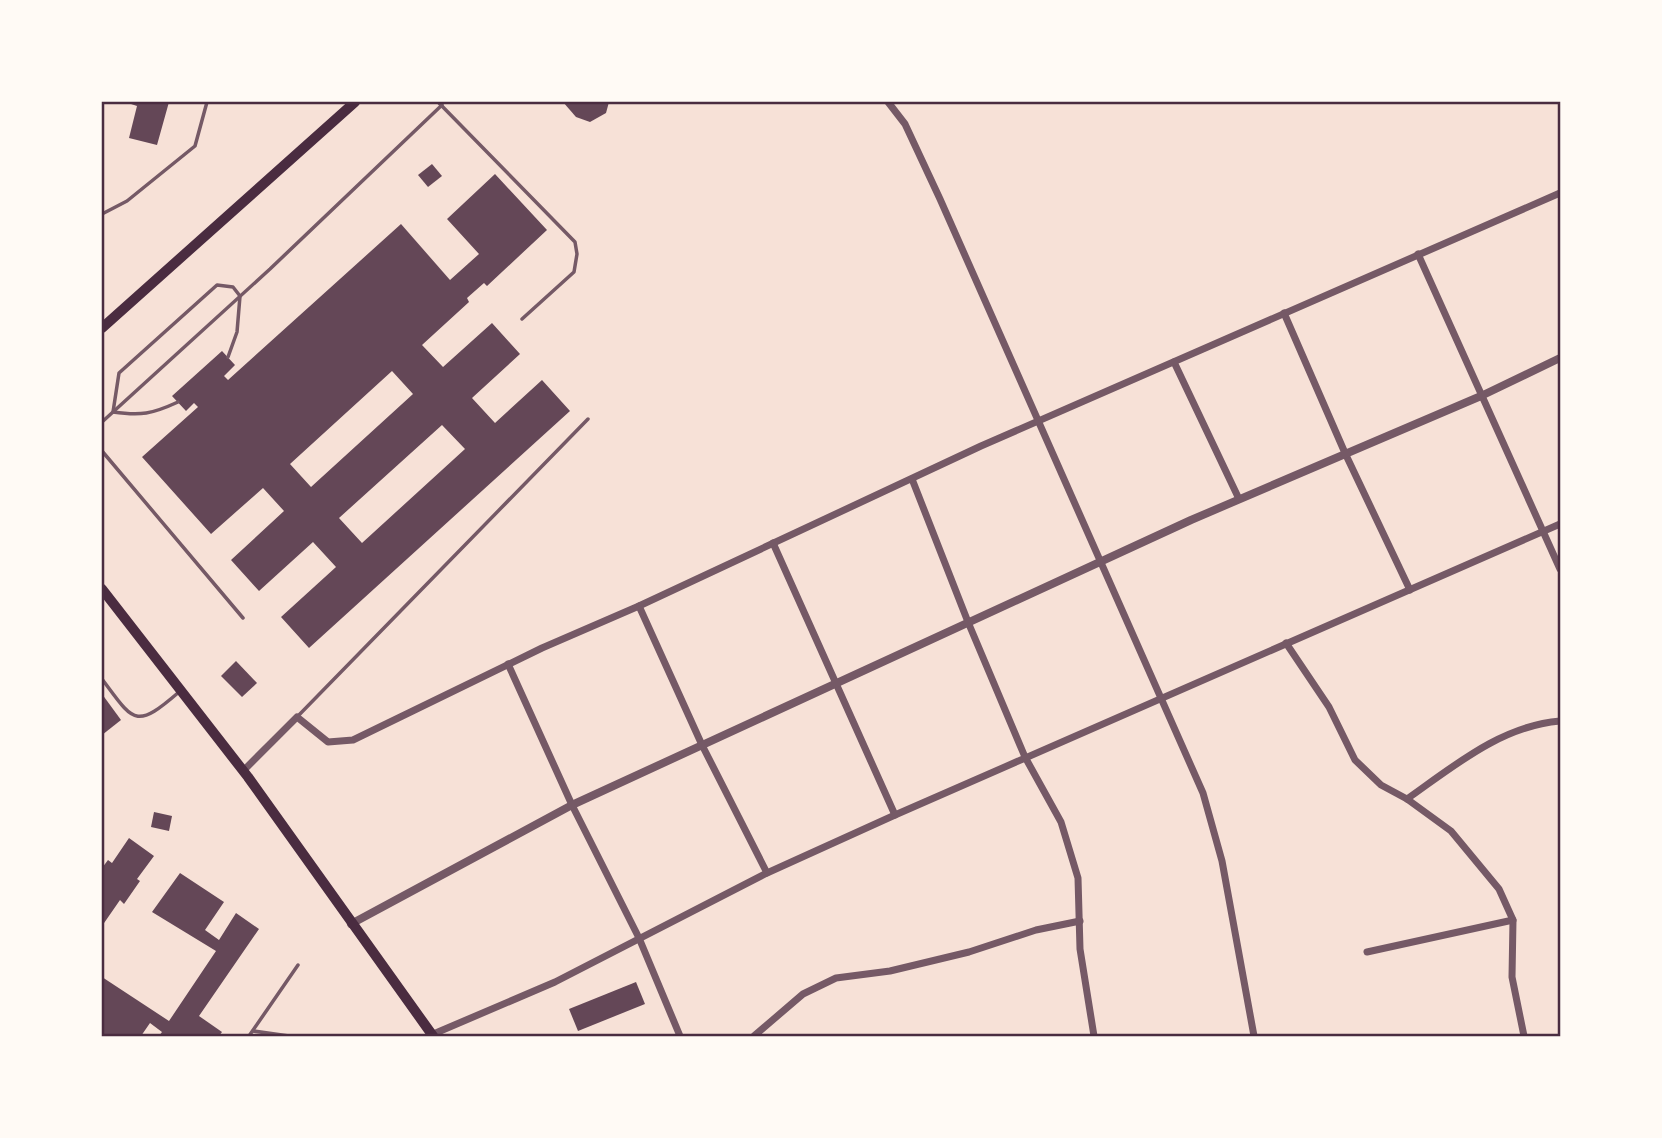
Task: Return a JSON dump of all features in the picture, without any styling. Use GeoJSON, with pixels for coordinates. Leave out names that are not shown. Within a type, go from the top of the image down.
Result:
{"type":"FeatureCollection","features":[{"type":"Feature","properties":{"kind":"main road"},"geometry":{"type":"LineString","coordinates":[[102,328],[355,102]]}},
{"type":"Feature","properties":{"kind":"main road"},"geometry":{"type":"LineString","coordinates":[[102,589],[243,771],[432,1036]]}},
{"type":"Feature","properties":{"kind":"street"},"geometry":{"type":"LineString","coordinates":[[888,102],[905,124],[940,199],[1203,793],[1219,849],[1254,1037]]}},
{"type":"Feature","properties":{"kind":"street"},"geometry":{"type":"LineString","coordinates":[[243,771],[297,717],[328,742],[353,740],[508,664],[1039,421],[1560,193]]}},
{"type":"Feature","properties":{"kind":"street"},"geometry":{"type":"LineString","coordinates":[[1418,254],[1560,569]]}},
{"type":"Feature","properties":{"kind":"street"},"geometry":{"type":"LineString","coordinates":[[1284,313],[1409,590]]}},
{"type":"Feature","properties":{"kind":"street"},"geometry":{"type":"LineString","coordinates":[[351,924],[572,805],[1102,560],[1481,396],[1560,358]]}},
{"type":"Feature","properties":{"kind":"street"},"geometry":{"type":"LineString","coordinates":[[1174,362],[1239,499]]}},
{"type":"Feature","properties":{"kind":"street"},"geometry":{"type":"LineString","coordinates":[[912,479],[968,622],[1026,757],[1061,822],[1078,878],[1080,949],[1094,1037]]}},
{"type":"Feature","properties":{"kind":"street"},"geometry":{"type":"LineString","coordinates":[[432,1036],[555,982],[767,873],[1560,524]]}},
{"type":"Feature","properties":{"kind":"street"},"geometry":{"type":"LineString","coordinates":[[774,542],[895,815]]}},
{"type":"Feature","properties":{"kind":"street"},"geometry":{"type":"LineString","coordinates":[[639,606],[702,745],[767,873]]}},
{"type":"Feature","properties":{"kind":"street"},"geometry":{"type":"LineString","coordinates":[[1286,643],[1329,707],[1355,760],[1381,785],[1407,799],[1451,831],[1499,889],[1513,920],[1513,977],[1524,1037]]}},
{"type":"Feature","properties":{"kind":"street"},"geometry":{"type":"LineString","coordinates":[[508,664],[572,805],[639,938],[680,1037]]}},
{"type":"Feature","properties":{"kind":"street"},"geometry":{"type":"LineString","coordinates":[[1407,799],[1465,759],[1508,734],[1541,723],[1560,721]]}},
{"type":"Feature","properties":{"kind":"street"},"geometry":{"type":"LineString","coordinates":[[1367,952],[1513,920]]}},
{"type":"Feature","properties":{"kind":"street"},"geometry":{"type":"LineString","coordinates":[[754,1037],[803,994],[836,978],[903,968],[969,952],[1036,930],[1080,921]]}},
{"type":"Feature","properties":{"kind":"lane"},"geometry":{"type":"LineString","coordinates":[[102,214],[127,201],[195,146],[207,102]]}},
{"type":"Feature","properties":{"kind":"lane"},"geometry":{"type":"LineString","coordinates":[[102,422],[240,296],[440,103],[575,242],[577,254],[574,272],[522,319]]}},
{"type":"Feature","properties":{"kind":"lane"},"geometry":{"type":"LineString","coordinates":[[113,412],[119,373],[217,285],[233,287],[240,296],[237,332],[228,357]]}},
{"type":"Feature","properties":{"kind":"lane"},"geometry":{"type":"LineString","coordinates":[[113,412],[146,414],[178,402]]}},
{"type":"Feature","properties":{"kind":"lane"},"geometry":{"type":"LineString","coordinates":[[297,717],[588,419]]}},
{"type":"Feature","properties":{"kind":"lane"},"geometry":{"type":"LineString","coordinates":[[102,451],[243,618]]}},
{"type":"Feature","properties":{"kind":"lane"},"geometry":{"type":"LineString","coordinates":[[102,679],[127,713],[137,716],[154,714],[181,691]]}},
{"type":"Feature","properties":{"kind":"lane"},"geometry":{"type":"LineString","coordinates":[[250,1037],[298,965]]}},
{"type":"Feature","properties":{"kind":"lane"},"geometry":{"type":"LineString","coordinates":[[253,1031],[289,1037]]}},
{"type":"Feature","properties":{"kind":"building"},"geometry":{"type":"Polygon","coordinates":[[[125,102],[169,102],[157,145],[129,138],[137,106],[125,102]]]}},
{"type":"Feature","properties":{"kind":"building"},"geometry":{"type":"Polygon","coordinates":[[[563,102],[609,102],[606,113],[590,122],[576,117],[563,102]]]}},
{"type":"Feature","properties":{"kind":"building"},"geometry":{"type":"Polygon","coordinates":[[[432,164],[442,176],[428,187],[418,175],[432,164]]]}},
{"type":"Feature","properties":{"kind":"building"},"geometry":{"type":"Polygon","coordinates":[[[495,174],[547,230],[487,286],[484,283],[467,298],[469,302],[422,345],[443,367],[492,323],[520,354],[472,398],[495,423],[542,380],[570,411],[309,648],[281,617],[336,567],[313,542],[259,591],[231,560],[284,511],[263,488],[211,534],[142,457],[198,407],[194,403],[186,411],[172,396],[222,351],[235,365],[224,376],[228,380],[401,224],[450,280],[479,254],[447,219],[495,174]],[[392,371],[290,464],[311,487],[413,394],[392,371]],[[442,425],[339,518],[362,543],[465,449],[442,425]]]}},
{"type":"Feature","properties":{"kind":"building"},"geometry":{"type":"Polygon","coordinates":[[[236,661],[257,683],[242,697],[221,676],[236,661]]]}},
{"type":"Feature","properties":{"kind":"building"},"geometry":{"type":"Polygon","coordinates":[[[102,694],[121,720],[102,735],[102,694]]]}},
{"type":"Feature","properties":{"kind":"building"},"geometry":{"type":"Polygon","coordinates":[[[154,812],[172,816],[169,831],[151,827],[154,812]]]}},
{"type":"Feature","properties":{"kind":"building"},"geometry":{"type":"Polygon","coordinates":[[[129,838],[154,856],[137,879],[140,881],[124,904],[120,900],[102,926],[102,868],[108,860],[112,863],[129,838]]]}},
{"type":"Feature","properties":{"kind":"building"},"geometry":{"type":"Polygon","coordinates":[[[180,873],[224,902],[205,930],[219,940],[236,913],[259,929],[199,1016],[222,1032],[219,1036],[159,1036],[162,1032],[150,1023],[141,1036],[102,1036],[102,977],[169,1021],[216,951],[152,912],[180,873]]]}},
{"type":"Feature","properties":{"kind":"building"},"geometry":{"type":"Polygon","coordinates":[[[636,982],[645,1004],[578,1031],[569,1009],[636,982]]]}}]}
